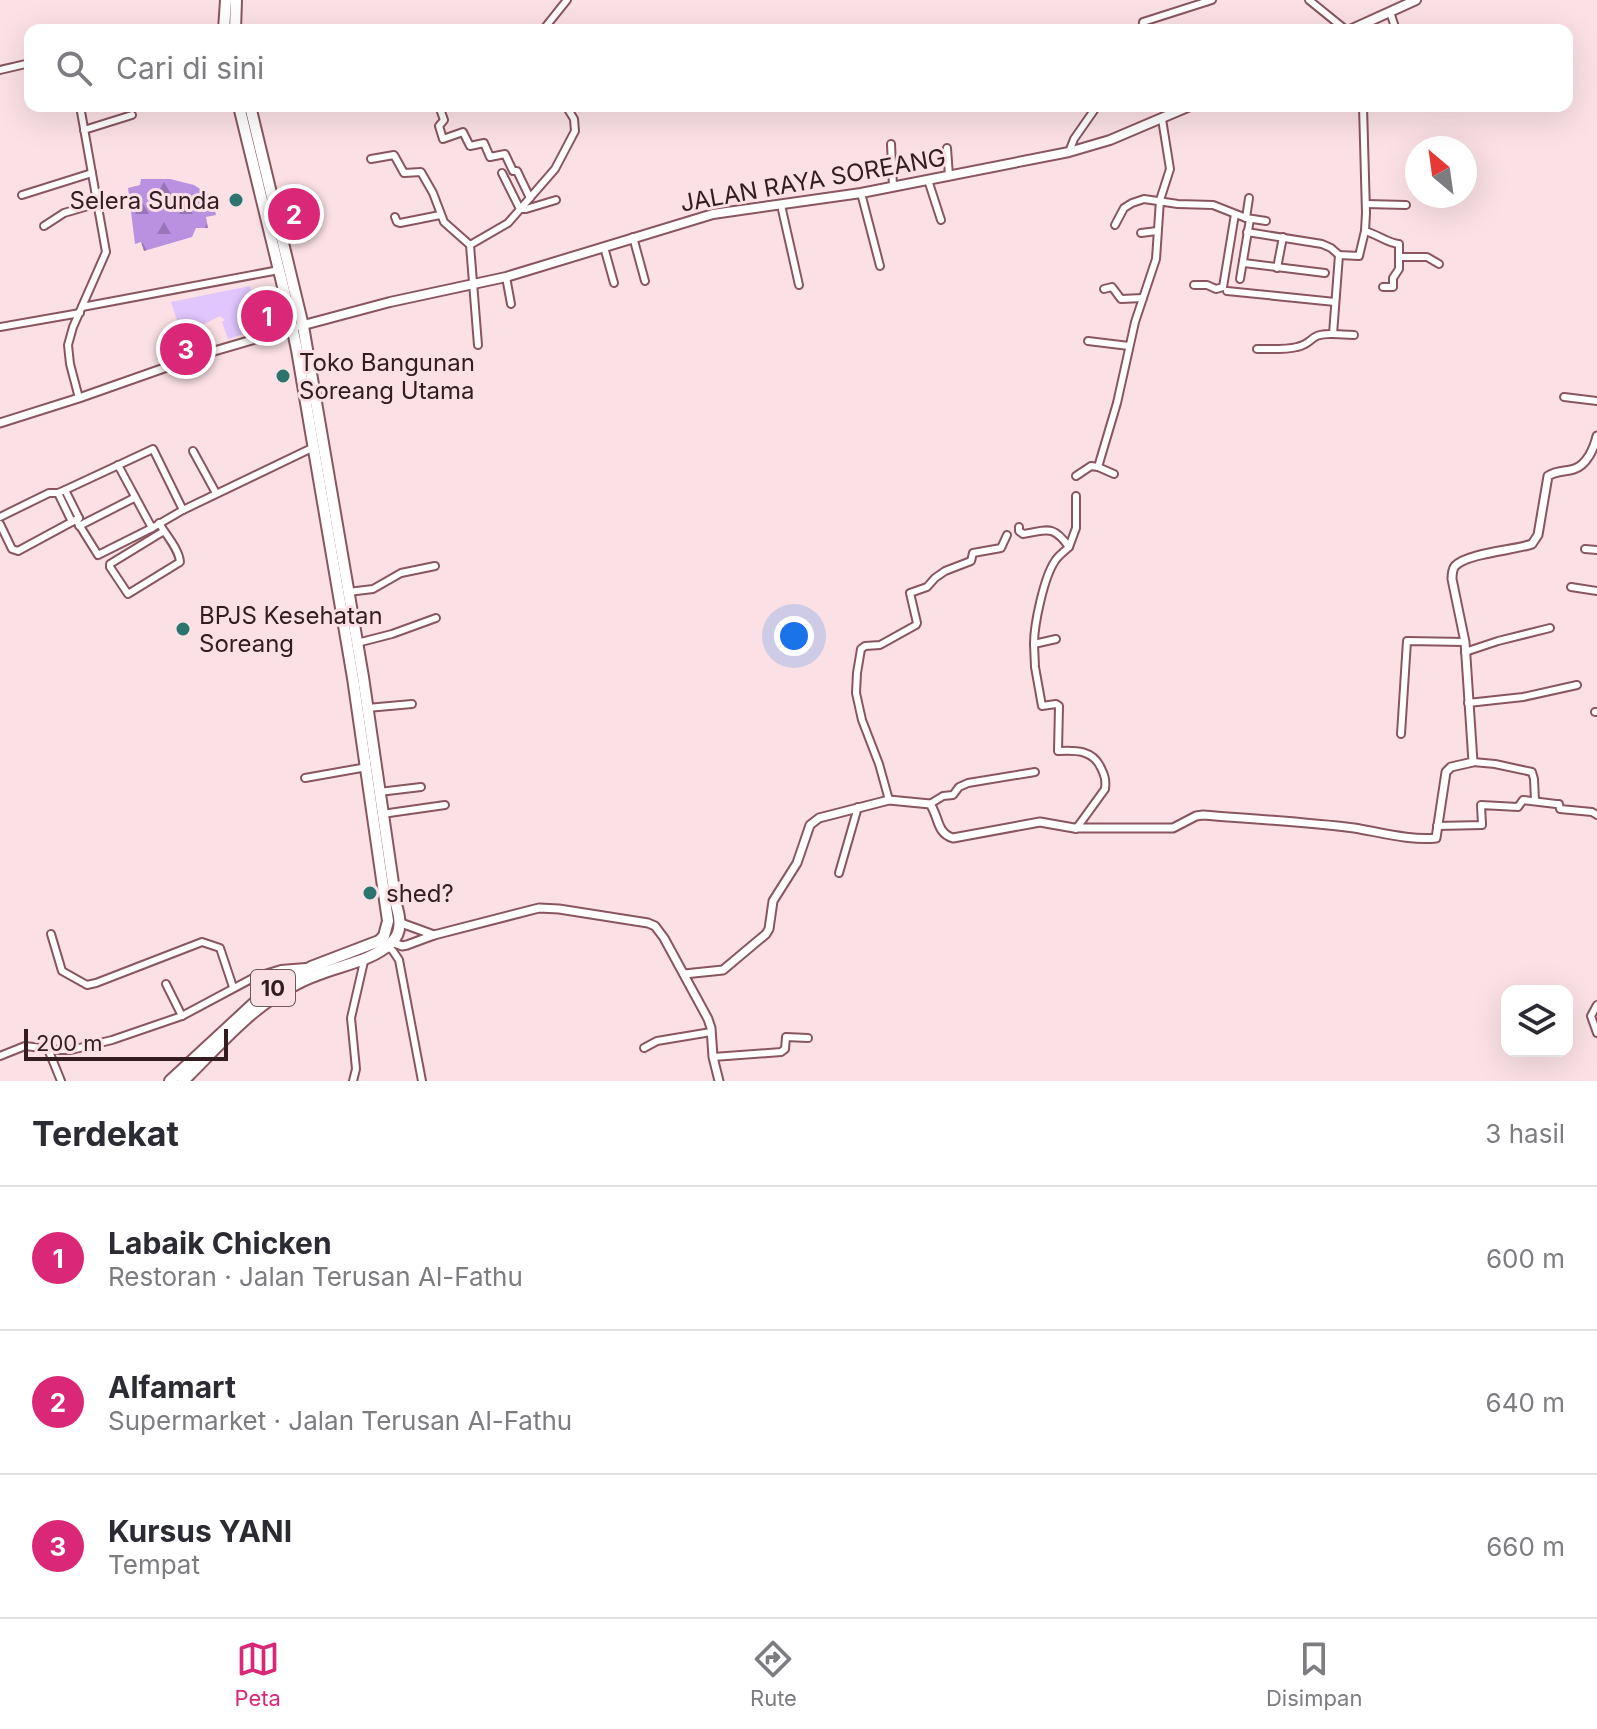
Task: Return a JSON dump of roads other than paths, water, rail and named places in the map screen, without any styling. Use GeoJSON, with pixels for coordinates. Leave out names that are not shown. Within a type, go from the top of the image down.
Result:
{"type":"FeatureCollection","features":[{"type":"Feature","properties":{"kind":"highway"},"geometry":{"type":"LineString","coordinates":[[224,24],[226,0]]}},
{"type":"Feature","properties":{"kind":"highway"},"geometry":{"type":"LineString","coordinates":[[235,24],[236,0]]}},
{"type":"Feature","properties":{"kind":"highway","name":"10"},"geometry":{"type":"LineString","coordinates":[[183,1081],[258,1009],[313,971],[379,941],[384,936],[388,921],[350,632],[314,447],[298,327],[279,270],[240,112]]}},
{"type":"Feature","properties":{"kind":"highway","name":"10"},"geometry":{"type":"LineString","coordinates":[[251,112],[298,327],[348,592],[350,632],[357,643],[367,708],[370,766],[379,792],[401,923]]}},
{"type":"Feature","properties":{"kind":"highway"},"geometry":{"type":"LineString","coordinates":[[390,944],[401,923]]}},
{"type":"Feature","properties":{"kind":"highway","name":"10"},"geometry":{"type":"LineString","coordinates":[[170,1081],[258,998],[282,982],[365,957],[390,944]]}},
{"type":"Feature","properties":{"kind":"main road"},"geometry":{"type":"LineString","coordinates":[[1364,24],[1416,0]]}},
{"type":"Feature","properties":{"kind":"main road","name":"JALAN RAYA SOREANG"},"geometry":{"type":"LineString","coordinates":[[298,327],[390,302],[506,277],[713,214],[861,193],[1069,152],[1110,140],[1177,112]]}},
{"type":"Feature","properties":{"kind":"street"},"geometry":{"type":"LineString","coordinates":[[547,24],[567,0]]}},
{"type":"Feature","properties":{"kind":"street"},"geometry":{"type":"LineString","coordinates":[[1143,24],[1212,0]]}},
{"type":"Feature","properties":{"kind":"street"},"geometry":{"type":"LineString","coordinates":[[1309,0],[1345,24]]}},
{"type":"Feature","properties":{"kind":"street"},"geometry":{"type":"LineString","coordinates":[[1390,12],[1394,24]]}},
{"type":"Feature","properties":{"kind":"street"},"geometry":{"type":"LineString","coordinates":[[0,70],[24,64]]}},
{"type":"Feature","properties":{"kind":"street"},"geometry":{"type":"LineString","coordinates":[[79,398],[68,345],[106,252],[81,112]]}},
{"type":"Feature","properties":{"kind":"street"},"geometry":{"type":"LineString","coordinates":[[441,112],[444,120],[439,126],[443,139],[463,132],[470,146],[484,143],[490,157],[506,155],[530,198]]}},
{"type":"Feature","properties":{"kind":"street"},"geometry":{"type":"LineString","coordinates":[[470,245],[508,223],[555,169],[573,138],[575,123],[569,112]]}},
{"type":"Feature","properties":{"kind":"street"},"geometry":{"type":"LineString","coordinates":[[1069,152],[1093,112]]}},
{"type":"Feature","properties":{"kind":"street"},"geometry":{"type":"LineString","coordinates":[[1247,232],[1322,244],[1339,255],[1359,256],[1365,231],[1366,204],[1363,112]]}},
{"type":"Feature","properties":{"kind":"street"},"geometry":{"type":"LineString","coordinates":[[84,130],[132,115]]}},
{"type":"Feature","properties":{"kind":"street"},"geometry":{"type":"LineString","coordinates":[[1098,467],[1129,346],[1156,259],[1160,200],[1170,169],[1162,119]]}},
{"type":"Feature","properties":{"kind":"street"},"geometry":{"type":"LineString","coordinates":[[891,144],[893,186]]}},
{"type":"Feature","properties":{"kind":"street"},"geometry":{"type":"LineString","coordinates":[[947,148],[949,176]]}},
{"type":"Feature","properties":{"kind":"street"},"geometry":{"type":"LineString","coordinates":[[371,159],[395,156],[404,173],[421,172],[446,225],[470,245],[478,345]]}},
{"type":"Feature","properties":{"kind":"street"},"geometry":{"type":"LineString","coordinates":[[22,195],[92,173]]}},
{"type":"Feature","properties":{"kind":"street"},"geometry":{"type":"LineString","coordinates":[[502,173],[520,209]]}},
{"type":"Feature","properties":{"kind":"street"},"geometry":{"type":"LineString","coordinates":[[928,180],[941,220]]}},
{"type":"Feature","properties":{"kind":"street"},"geometry":{"type":"LineString","coordinates":[[861,193],[880,266]]}},
{"type":"Feature","properties":{"kind":"street"},"geometry":{"type":"LineString","coordinates":[[1240,279],[1249,198]]}},
{"type":"Feature","properties":{"kind":"street"},"geometry":{"type":"LineString","coordinates":[[1115,225],[1120,213],[1132,203],[1144,199],[1213,205],[1266,221]]}},
{"type":"Feature","properties":{"kind":"street"},"geometry":{"type":"LineString","coordinates":[[520,209],[556,200]]}},
{"type":"Feature","properties":{"kind":"street"},"geometry":{"type":"LineString","coordinates":[[44,226],[64,213],[98,203]]}},
{"type":"Feature","properties":{"kind":"street"},"geometry":{"type":"LineString","coordinates":[[1366,204],[1405,205]]}},
{"type":"Feature","properties":{"kind":"street"},"geometry":{"type":"LineString","coordinates":[[781,205],[799,285]]}},
{"type":"Feature","properties":{"kind":"street"},"geometry":{"type":"LineString","coordinates":[[1194,285],[1216,289],[1223,287],[1235,214]]}},
{"type":"Feature","properties":{"kind":"street"},"geometry":{"type":"LineString","coordinates":[[395,217],[400,223],[440,215]]}},
{"type":"Feature","properties":{"kind":"street"},"geometry":{"type":"LineString","coordinates":[[1141,233],[1157,231]]}},
{"type":"Feature","properties":{"kind":"street"},"geometry":{"type":"LineString","coordinates":[[1365,231],[1399,244],[1398,272],[1393,278],[1393,287],[1383,287]]}},
{"type":"Feature","properties":{"kind":"street"},"geometry":{"type":"LineString","coordinates":[[633,237],[645,281]]}},
{"type":"Feature","properties":{"kind":"street"},"geometry":{"type":"LineString","coordinates":[[1277,268],[1283,237]]}},
{"type":"Feature","properties":{"kind":"street"},"geometry":{"type":"LineString","coordinates":[[604,247],[614,283]]}},
{"type":"Feature","properties":{"kind":"street"},"geometry":{"type":"LineString","coordinates":[[1333,334],[1339,255]]}},
{"type":"Feature","properties":{"kind":"street"},"geometry":{"type":"LineString","coordinates":[[1399,257],[1427,257],[1439,264]]}},
{"type":"Feature","properties":{"kind":"street"},"geometry":{"type":"LineString","coordinates":[[1243,261],[1325,273]]}},
{"type":"Feature","properties":{"kind":"street"},"geometry":{"type":"LineString","coordinates":[[0,327],[279,270]]}},
{"type":"Feature","properties":{"kind":"street"},"geometry":{"type":"LineString","coordinates":[[506,277],[511,304]]}},
{"type":"Feature","properties":{"kind":"street"},"geometry":{"type":"LineString","coordinates":[[1104,289],[1113,288],[1121,299],[1143,298]]}},
{"type":"Feature","properties":{"kind":"street"},"geometry":{"type":"LineString","coordinates":[[1227,291],[1335,302]]}},
{"type":"Feature","properties":{"kind":"street"},"geometry":{"type":"LineString","coordinates":[[0,423],[204,354],[298,327]]}},
{"type":"Feature","properties":{"kind":"street"},"geometry":{"type":"LineString","coordinates":[[1257,349],[1296,348],[1317,334],[1354,335]]}},
{"type":"Feature","properties":{"kind":"street"},"geometry":{"type":"LineString","coordinates":[[1088,341],[1129,346]]}},
{"type":"Feature","properties":{"kind":"street"},"geometry":{"type":"LineString","coordinates":[[1564,397],[1597,401]]}},
{"type":"Feature","properties":{"kind":"street"},"geometry":{"type":"LineString","coordinates":[[1473,762],[1465,642],[1452,579],[1454,567],[1502,549],[1532,544],[1538,535],[1548,476],[1578,467],[1597,440]]}},
{"type":"Feature","properties":{"kind":"street"},"geometry":{"type":"LineString","coordinates":[[149,441],[183,510]]}},
{"type":"Feature","properties":{"kind":"street"},"geometry":{"type":"LineString","coordinates":[[61,492],[98,555],[216,493],[314,447]]}},
{"type":"Feature","properties":{"kind":"street"},"geometry":{"type":"LineString","coordinates":[[0,517],[153,449]]}},
{"type":"Feature","properties":{"kind":"street"},"geometry":{"type":"LineString","coordinates":[[193,451],[216,493]]}},
{"type":"Feature","properties":{"kind":"street"},"geometry":{"type":"LineString","coordinates":[[118,465],[152,528]]}},
{"type":"Feature","properties":{"kind":"street"},"geometry":{"type":"LineString","coordinates":[[1076,476],[1091,466],[1114,474]]}},
{"type":"Feature","properties":{"kind":"street"},"geometry":{"type":"LineString","coordinates":[[1058,751],[1059,706],[1042,706],[1035,667],[1035,621],[1055,560],[1069,547],[1076,528],[1076,496]]}},
{"type":"Feature","properties":{"kind":"street"},"geometry":{"type":"LineString","coordinates":[[0,524],[12,549],[18,551],[134,498]]}},
{"type":"Feature","properties":{"kind":"street"},"geometry":{"type":"LineString","coordinates":[[159,523],[180,556],[180,562],[128,594],[110,564],[164,531]]}},
{"type":"Feature","properties":{"kind":"street"},"geometry":{"type":"LineString","coordinates":[[1019,527],[1023,534],[1044,529],[1053,531],[1069,547]]}},
{"type":"Feature","properties":{"kind":"street"},"geometry":{"type":"LineString","coordinates":[[889,800],[856,693],[861,649],[880,645],[916,625],[911,593],[927,587],[945,571],[971,561],[973,553],[1001,548],[1007,535]]}},
{"type":"Feature","properties":{"kind":"street"},"geometry":{"type":"LineString","coordinates":[[1585,549],[1597,550]]}},
{"type":"Feature","properties":{"kind":"street"},"geometry":{"type":"LineString","coordinates":[[348,592],[373,589],[401,573],[435,566]]}},
{"type":"Feature","properties":{"kind":"street"},"geometry":{"type":"LineString","coordinates":[[1571,587],[1597,589]]}},
{"type":"Feature","properties":{"kind":"street"},"geometry":{"type":"LineString","coordinates":[[357,643],[436,618]]}},
{"type":"Feature","properties":{"kind":"street"},"geometry":{"type":"LineString","coordinates":[[1465,652],[1550,628]]}},
{"type":"Feature","properties":{"kind":"street"},"geometry":{"type":"LineString","coordinates":[[1034,644],[1056,639]]}},
{"type":"Feature","properties":{"kind":"street"},"geometry":{"type":"LineString","coordinates":[[1401,734],[1407,641],[1465,642]]}},
{"type":"Feature","properties":{"kind":"street"},"geometry":{"type":"LineString","coordinates":[[1468,703],[1523,697],[1577,685]]}},
{"type":"Feature","properties":{"kind":"street"},"geometry":{"type":"LineString","coordinates":[[367,708],[412,704]]}},
{"type":"Feature","properties":{"kind":"street"},"geometry":{"type":"LineString","coordinates":[[1047,753],[1084,751],[1099,763],[1105,778],[1105,789],[1076,829]]}},
{"type":"Feature","properties":{"kind":"street"},"geometry":{"type":"LineString","coordinates":[[930,804],[942,831],[953,838],[1040,822],[1076,829],[1173,828],[1203,815],[1432,839],[1437,834],[1446,772],[1451,767],[1473,762],[1532,772],[1535,801]]}},
{"type":"Feature","properties":{"kind":"street"},"geometry":{"type":"LineString","coordinates":[[305,778],[370,766]]}},
{"type":"Feature","properties":{"kind":"street"},"geometry":{"type":"LineString","coordinates":[[684,974],[723,970],[767,932],[773,901],[797,863],[812,823],[819,818],[889,800],[930,804],[943,796],[953,795],[966,784],[1035,772]]}},
{"type":"Feature","properties":{"kind":"street"},"geometry":{"type":"LineString","coordinates":[[379,792],[421,787]]}},
{"type":"Feature","properties":{"kind":"street"},"geometry":{"type":"LineString","coordinates":[[1437,826],[1482,825],[1482,805],[1519,807],[1522,801],[1558,804],[1560,809],[1597,815]]}},
{"type":"Feature","properties":{"kind":"street"},"geometry":{"type":"LineString","coordinates":[[382,814],[445,805]]}},
{"type":"Feature","properties":{"kind":"street"},"geometry":{"type":"LineString","coordinates":[[839,873],[858,807]]}},
{"type":"Feature","properties":{"kind":"street"},"geometry":{"type":"LineString","coordinates":[[390,944],[403,946],[539,908],[652,924],[684,974],[710,1025],[719,1081]]}},
{"type":"Feature","properties":{"kind":"street"},"geometry":{"type":"LineString","coordinates":[[401,923],[434,935]]}},
{"type":"Feature","properties":{"kind":"street"},"geometry":{"type":"LineString","coordinates":[[51,934],[62,971],[87,985],[202,942],[220,948],[233,987]]}},
{"type":"Feature","properties":{"kind":"street"},"geometry":{"type":"LineString","coordinates":[[390,944],[399,960],[422,1081]]}},
{"type":"Feature","properties":{"kind":"street"},"geometry":{"type":"LineString","coordinates":[[353,1081],[356,1069],[351,1018],[365,957]]}},
{"type":"Feature","properties":{"kind":"street"},"geometry":{"type":"LineString","coordinates":[[0,1056],[25,1046],[81,1048],[182,1016],[233,987],[272,971],[313,971]]}},
{"type":"Feature","properties":{"kind":"street"},"geometry":{"type":"LineString","coordinates":[[166,984],[182,1016]]}},
{"type":"Feature","properties":{"kind":"street"},"geometry":{"type":"LineString","coordinates":[[1597,1005],[1591,1016],[1597,1033]]}},
{"type":"Feature","properties":{"kind":"street"},"geometry":{"type":"LineString","coordinates":[[644,1048],[657,1041],[711,1032]]}},
{"type":"Feature","properties":{"kind":"street"},"geometry":{"type":"LineString","coordinates":[[713,1057],[781,1052],[785,1049],[786,1037],[808,1038]]}},
{"type":"Feature","properties":{"kind":"street"},"geometry":{"type":"LineString","coordinates":[[48,1049],[61,1081]]}},
{"type":"Feature","properties":{"kind":"place","name":"Selera Sunda"},"geometry":{"type":"Point","coordinates":[236,200]}},
{"type":"Feature","properties":{"kind":"place","name":"Alfamart"},"geometry":{"type":"Point","coordinates":[294,214]}},
{"type":"Feature","properties":{"kind":"place","name":"Labaik Chicken"},"geometry":{"type":"Point","coordinates":[267,316]}},
{"type":"Feature","properties":{"kind":"place","name":"Kursus YANI"},"geometry":{"type":"Point","coordinates":[186,349]}},
{"type":"Feature","properties":{"kind":"place","name":"Toko Bangunan Soreang Utama"},"geometry":{"type":"Point","coordinates":[283,376]}},
{"type":"Feature","properties":{"kind":"place","name":"BPJS Kesehatan Soreang"},"geometry":{"type":"Point","coordinates":[183,629]}},
{"type":"Feature","properties":{"kind":"place","name":"shed?"},"geometry":{"type":"Point","coordinates":[370,893]}}]}
